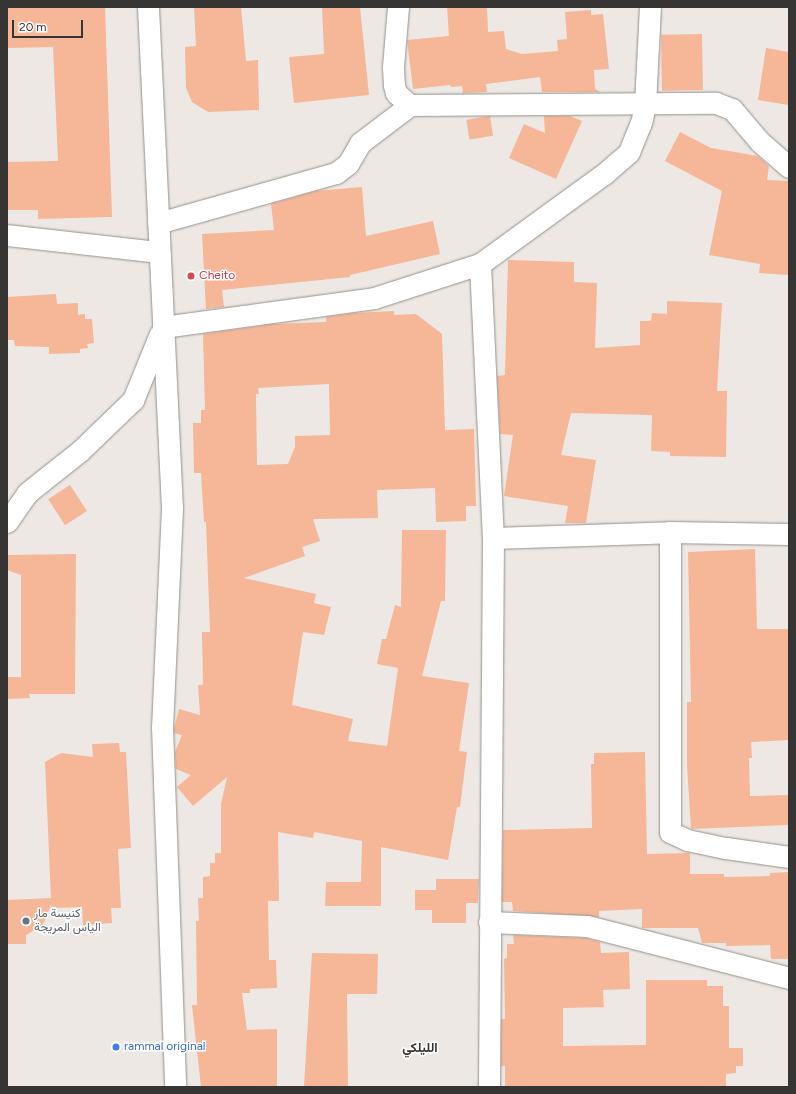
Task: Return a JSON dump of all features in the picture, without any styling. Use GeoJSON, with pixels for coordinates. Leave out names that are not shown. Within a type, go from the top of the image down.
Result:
{"type":"FeatureCollection","features":[{"type":"Feature","properties":{"kind":"street"},"geometry":{"type":"LineString","coordinates":[[148,7],[158,252],[172,508],[162,727],[175,1087]]}},
{"type":"Feature","properties":{"kind":"street"},"geometry":{"type":"LineString","coordinates":[[398,7],[393,67],[394,85],[396,93],[410,105]]}},
{"type":"Feature","properties":{"kind":"street"},"geometry":{"type":"LineString","coordinates":[[163,327],[374,298],[480,264],[617,164],[634,143],[645,104],[650,7]]}},
{"type":"Feature","properties":{"kind":"street"},"geometry":{"type":"LineString","coordinates":[[158,223],[336,173],[348,164],[360,143],[410,105],[645,104],[694,102],[723,104],[732,109],[760,142],[789,167]]}},
{"type":"Feature","properties":{"kind":"street"},"geometry":{"type":"LineString","coordinates":[[7,235],[158,252]]}},
{"type":"Feature","properties":{"kind":"street"},"geometry":{"type":"LineString","coordinates":[[480,264],[493,538],[489,922],[489,1087]]}},
{"type":"Feature","properties":{"kind":"street"},"geometry":{"type":"LineString","coordinates":[[7,522],[27,493],[80,451],[133,400],[163,327]]}},
{"type":"Feature","properties":{"kind":"street"},"geometry":{"type":"LineString","coordinates":[[493,538],[670,532],[789,534]]}},
{"type":"Feature","properties":{"kind":"street"},"geometry":{"type":"LineString","coordinates":[[670,532],[670,832],[687,840],[726,848],[789,857]]}},
{"type":"Feature","properties":{"kind":"street"},"geometry":{"type":"LineString","coordinates":[[489,922],[586,926],[789,978]]}},
{"type":"Feature","properties":{"kind":"building"},"geometry":{"type":"Polygon","coordinates":[[[7,7],[105,7],[112,217],[38,219],[38,210],[7,210],[7,162],[58,161],[53,47],[7,48],[7,7]]]}},
{"type":"Feature","properties":{"kind":"building"},"geometry":{"type":"Polygon","coordinates":[[[194,7],[241,7],[246,61],[258,60],[259,110],[208,112],[192,102],[186,88],[185,47],[196,46],[194,7]]]}},
{"type":"Feature","properties":{"kind":"building"},"geometry":{"type":"Polygon","coordinates":[[[322,7],[360,7],[369,95],[294,103],[289,57],[324,54],[322,7]]]}},
{"type":"Feature","properties":{"kind":"building"},"geometry":{"type":"Polygon","coordinates":[[[447,7],[487,7],[488,32],[504,31],[506,49],[522,54],[558,51],[557,40],[567,39],[565,12],[591,10],[591,15],[603,14],[609,69],[594,70],[595,89],[600,92],[542,92],[540,77],[486,84],[487,92],[463,93],[462,86],[451,87],[450,85],[413,89],[407,40],[449,36],[447,7]]]}},
{"type":"Feature","properties":{"kind":"building"},"geometry":{"type":"Polygon","coordinates":[[[702,34],[703,90],[662,91],[661,35],[702,34]]]}},
{"type":"Feature","properties":{"kind":"building"},"geometry":{"type":"Polygon","coordinates":[[[766,48],[789,52],[789,105],[758,100],[766,48]]]}},
{"type":"Feature","properties":{"kind":"building"},"geometry":{"type":"Polygon","coordinates":[[[490,116],[493,136],[469,140],[466,120],[490,116]]]}},
{"type":"Feature","properties":{"kind":"building"},"geometry":{"type":"Polygon","coordinates":[[[544,116],[570,116],[582,121],[556,179],[509,158],[524,124],[545,133],[544,116]]]}},
{"type":"Feature","properties":{"kind":"building"},"geometry":{"type":"Polygon","coordinates":[[[680,132],[711,148],[758,156],[769,166],[767,180],[789,181],[789,275],[759,273],[760,264],[709,255],[722,191],[665,161],[680,132]]]}},
{"type":"Feature","properties":{"kind":"building"},"geometry":{"type":"Polygon","coordinates":[[[362,187],[366,236],[433,221],[440,254],[350,275],[350,277],[222,290],[224,307],[206,309],[202,234],[274,230],[271,204],[316,191],[362,187]]]}},
{"type":"Feature","properties":{"kind":"building"},"geometry":{"type":"Polygon","coordinates":[[[508,260],[574,262],[574,282],[597,283],[595,348],[640,345],[640,321],[651,321],[652,313],[667,314],[667,301],[722,303],[717,391],[727,391],[726,457],[670,456],[670,452],[651,451],[652,415],[571,413],[561,455],[596,460],[586,523],[565,523],[568,506],[504,496],[513,435],[500,434],[497,376],[505,375],[508,260]]]}},
{"type":"Feature","properties":{"kind":"building"},"geometry":{"type":"Polygon","coordinates":[[[56,294],[57,304],[78,303],[78,315],[85,314],[85,319],[92,319],[94,343],[87,344],[88,348],[80,349],[80,353],[49,354],[49,347],[15,346],[14,340],[7,340],[7,297],[56,294]]]}},
{"type":"Feature","properties":{"kind":"building"},"geometry":{"type":"Polygon","coordinates":[[[394,311],[394,315],[416,314],[442,334],[445,430],[474,429],[476,506],[466,506],[466,521],[436,522],[435,488],[377,490],[378,518],[313,519],[320,541],[302,547],[305,556],[244,578],[316,594],[314,603],[331,607],[324,635],[303,632],[292,705],[353,719],[348,741],[387,746],[398,668],[377,664],[382,639],[386,639],[395,605],[401,607],[402,530],[446,530],[445,601],[441,601],[422,676],[469,683],[459,751],[467,752],[460,807],[457,807],[448,860],[381,847],[381,906],[325,906],[326,882],[361,882],[362,841],[314,832],[313,838],[278,832],[279,901],[268,901],[269,960],[276,960],[277,988],[250,989],[250,993],[242,993],[247,1030],[277,1029],[277,1087],[201,1087],[192,1005],[197,1005],[196,921],[199,921],[198,898],[203,898],[203,877],[210,876],[210,863],[215,863],[215,853],[221,853],[221,804],[227,777],[193,806],[177,787],[191,775],[176,769],[175,752],[182,735],[174,733],[174,729],[179,709],[200,715],[198,685],[203,685],[202,632],[210,632],[206,522],[204,522],[201,473],[194,473],[193,423],[201,423],[201,410],[205,410],[203,334],[273,324],[326,322],[326,317],[355,313],[394,311]],[[329,384],[258,388],[259,394],[256,394],[257,465],[288,464],[295,447],[295,436],[330,435],[329,384]]]}},
{"type":"Feature","properties":{"kind":"building"},"geometry":{"type":"Polygon","coordinates":[[[70,485],[87,511],[65,525],[48,499],[70,485]]]}},
{"type":"Feature","properties":{"kind":"building"},"geometry":{"type":"Polygon","coordinates":[[[755,549],[757,629],[789,629],[789,740],[751,742],[752,758],[749,758],[750,796],[789,795],[789,825],[691,829],[687,765],[687,702],[691,702],[688,552],[755,549]]]}},
{"type":"Feature","properties":{"kind":"building"},"geometry":{"type":"Polygon","coordinates":[[[76,554],[75,694],[29,694],[30,698],[7,699],[7,677],[21,677],[21,575],[7,570],[7,555],[76,554]]]}},
{"type":"Feature","properties":{"kind":"building"},"geometry":{"type":"Polygon","coordinates":[[[119,743],[120,752],[126,752],[131,848],[118,849],[121,908],[111,908],[112,923],[83,925],[82,907],[52,908],[51,905],[43,925],[26,935],[26,944],[7,944],[7,900],[51,898],[45,762],[61,753],[93,757],[92,744],[119,743]]]}},
{"type":"Feature","properties":{"kind":"building"},"geometry":{"type":"Polygon","coordinates":[[[645,752],[647,854],[690,853],[690,874],[724,874],[724,877],[770,876],[770,873],[789,872],[789,959],[771,959],[770,945],[726,946],[726,943],[702,943],[698,928],[642,928],[642,909],[599,911],[599,917],[513,911],[512,902],[502,902],[503,830],[592,828],[591,764],[594,764],[594,753],[645,752]]]}},
{"type":"Feature","properties":{"kind":"building"},"geometry":{"type":"Polygon","coordinates":[[[436,879],[479,879],[478,903],[466,903],[466,923],[432,923],[432,910],[415,910],[415,890],[436,890],[436,879]]]}},
{"type":"Feature","properties":{"kind":"building"},"geometry":{"type":"Polygon","coordinates":[[[513,935],[585,938],[600,942],[601,953],[629,952],[630,989],[603,990],[604,1007],[563,1008],[563,1046],[646,1045],[646,980],[707,980],[707,986],[723,986],[723,1006],[729,1006],[729,1048],[743,1048],[743,1066],[736,1066],[736,1073],[726,1074],[726,1087],[505,1087],[505,1066],[501,1066],[501,1019],[505,1019],[504,959],[507,958],[507,944],[514,944],[513,935]]]}},
{"type":"Feature","properties":{"kind":"building"},"geometry":{"type":"Polygon","coordinates":[[[312,953],[378,954],[377,994],[347,994],[348,1087],[304,1087],[312,953]]]}},
{"type":"Feature","properties":{"kind":"place","name":"Cheito"},"geometry":{"type":"Point","coordinates":[191,276]}},
{"type":"Feature","properties":{"kind":"place","name":"كنيسة مار الياس المريجة"},"geometry":{"type":"Point","coordinates":[26,921]}},
{"type":"Feature","properties":{"kind":"place","name":"rammal original"},"geometry":{"type":"Point","coordinates":[116,1047]}},
{"type":"Feature","properties":{"kind":"district","name":"الليلكي"},"geometry":{"type":"Point","coordinates":[420,1048]}}]}
